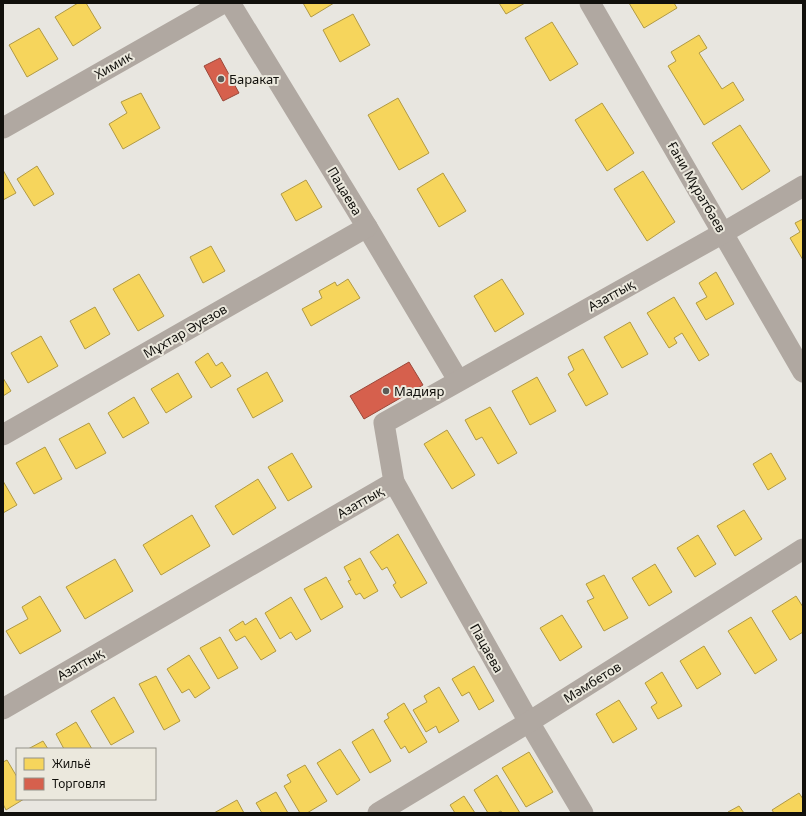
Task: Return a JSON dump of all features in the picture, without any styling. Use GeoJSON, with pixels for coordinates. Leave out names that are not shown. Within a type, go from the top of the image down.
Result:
{"type":"FeatureCollection","features":[{"type":"Feature","properties":{"kind":"street","name":"Химик"},"geometry":{"type":"LineString","coordinates":[[3,128],[223,3]]}},
{"type":"Feature","properties":{"kind":"street","name":"Пацаева"},"geometry":{"type":"LineString","coordinates":[[230,3],[368,227],[458,380]]}},
{"type":"Feature","properties":{"kind":"street","name":"Ғани Мұратбаев"},"geometry":{"type":"LineString","coordinates":[[590,3],[803,372]]}},
{"type":"Feature","properties":{"kind":"street","name":"Азаттық"},"geometry":{"type":"LineString","coordinates":[[3,709],[394,482],[384,423],[458,380],[723,234],[803,186]]}},
{"type":"Feature","properties":{"kind":"street","name":"Мұхтар Әуезов"},"geometry":{"type":"LineString","coordinates":[[3,435],[368,227]]}},
{"type":"Feature","properties":{"kind":"street","name":"Пацаева"},"geometry":{"type":"LineString","coordinates":[[394,482],[529,722],[583,813]]}},
{"type":"Feature","properties":{"kind":"street","name":"Мәмбетов"},"geometry":{"type":"LineString","coordinates":[[378,813],[529,722],[803,549]]}},
{"type":"Feature","properties":{"kind":"building: Жильё"},"geometry":{"type":"Polygon","coordinates":[[[78,3],[86,3],[101,28],[73,46],[55,17],[78,3]]]}},
{"type":"Feature","properties":{"kind":"building: Жильё"},"geometry":{"type":"Polygon","coordinates":[[[303,3],[334,3],[311,17],[303,3]]]}},
{"type":"Feature","properties":{"kind":"building: Жильё"},"geometry":{"type":"Polygon","coordinates":[[[499,3],[525,3],[506,14],[499,3]]]}},
{"type":"Feature","properties":{"kind":"building: Жильё"},"geometry":{"type":"Polygon","coordinates":[[[629,3],[674,3],[677,8],[644,28],[629,3]]]}},
{"type":"Feature","properties":{"kind":"building: Жильё"},"geometry":{"type":"Polygon","coordinates":[[[353,14],[370,45],[340,62],[323,30],[353,14]]]}},
{"type":"Feature","properties":{"kind":"building: Жильё"},"geometry":{"type":"Polygon","coordinates":[[[552,22],[578,64],[550,81],[525,38],[552,22]]]}},
{"type":"Feature","properties":{"kind":"building: Жильё"},"geometry":{"type":"Polygon","coordinates":[[[39,28],[58,59],[27,77],[9,45],[39,28]]]}},
{"type":"Feature","properties":{"kind":"building: Жильё"},"geometry":{"type":"Polygon","coordinates":[[[699,35],[707,48],[699,53],[722,89],[733,82],[744,100],[704,125],[668,66],[676,61],[671,52],[699,35]]]}},
{"type":"Feature","properties":{"kind":"building: Жильё"},"geometry":{"type":"Polygon","coordinates":[[[141,93],[160,128],[123,149],[109,124],[127,113],[121,102],[141,93]]]}},
{"type":"Feature","properties":{"kind":"building: Жильё"},"geometry":{"type":"Polygon","coordinates":[[[398,98],[429,153],[399,170],[368,115],[398,98]]]}},
{"type":"Feature","properties":{"kind":"building: Жильё"},"geometry":{"type":"Polygon","coordinates":[[[602,103],[634,153],[607,171],[575,120],[602,103]]]}},
{"type":"Feature","properties":{"kind":"building: Жильё"},"geometry":{"type":"Polygon","coordinates":[[[740,125],[770,171],[742,190],[712,143],[740,125]]]}},
{"type":"Feature","properties":{"kind":"building: Жильё"},"geometry":{"type":"Polygon","coordinates":[[[37,166],[54,194],[34,206],[17,179],[37,166]]]}},
{"type":"Feature","properties":{"kind":"building: Жильё"},"geometry":{"type":"Polygon","coordinates":[[[3,170],[16,193],[3,200],[3,170]]]}},
{"type":"Feature","properties":{"kind":"building: Жильё"},"geometry":{"type":"Polygon","coordinates":[[[643,171],[675,222],[647,241],[614,189],[643,171]]]}},
{"type":"Feature","properties":{"kind":"building: Жильё"},"geometry":{"type":"Polygon","coordinates":[[[443,173],[466,211],[439,227],[417,189],[443,173]]]}},
{"type":"Feature","properties":{"kind":"building: Жильё"},"geometry":{"type":"Polygon","coordinates":[[[306,180],[322,207],[296,221],[281,194],[306,180]]]}},
{"type":"Feature","properties":{"kind":"building: Жильё"},"geometry":{"type":"Polygon","coordinates":[[[803,219],[803,260],[790,238],[800,232],[795,223],[803,219]]]}},
{"type":"Feature","properties":{"kind":"building: Жильё"},"geometry":{"type":"Polygon","coordinates":[[[211,246],[225,271],[203,283],[190,257],[211,246]]]}},
{"type":"Feature","properties":{"kind":"building: Жильё"},"geometry":{"type":"Polygon","coordinates":[[[716,272],[734,304],[706,320],[696,303],[707,297],[699,283],[716,272]]]}},
{"type":"Feature","properties":{"kind":"building: Жильё"},"geometry":{"type":"Polygon","coordinates":[[[139,274],[164,316],[138,331],[113,289],[139,274]]]}},
{"type":"Feature","properties":{"kind":"building: Жильё"},"geometry":{"type":"Polygon","coordinates":[[[348,279],[360,298],[311,326],[302,309],[322,298],[319,291],[335,282],[337,286],[348,279]]]}},
{"type":"Feature","properties":{"kind":"building: Жильё"},"geometry":{"type":"Polygon","coordinates":[[[502,279],[524,314],[495,332],[474,296],[502,279]]]}},
{"type":"Feature","properties":{"kind":"building: Жильё"},"geometry":{"type":"Polygon","coordinates":[[[674,297],[709,355],[699,361],[682,333],[674,338],[677,343],[669,348],[647,313],[674,297]]]}},
{"type":"Feature","properties":{"kind":"building: Жильё"},"geometry":{"type":"Polygon","coordinates":[[[95,307],[110,334],[85,349],[70,321],[95,307]]]}},
{"type":"Feature","properties":{"kind":"building: Жильё"},"geometry":{"type":"Polygon","coordinates":[[[630,322],[648,354],[622,368],[604,337],[630,322]]]}},
{"type":"Feature","properties":{"kind":"building: Жильё"},"geometry":{"type":"Polygon","coordinates":[[[41,336],[58,366],[28,383],[11,353],[41,336]]]}},
{"type":"Feature","properties":{"kind":"building: Жильё"},"geometry":{"type":"Polygon","coordinates":[[[583,349],[608,394],[586,406],[568,374],[574,370],[568,357],[583,349]]]}},
{"type":"Feature","properties":{"kind":"building: Жильё"},"geometry":{"type":"Polygon","coordinates":[[[208,353],[216,366],[222,362],[231,376],[211,388],[195,362],[208,353]]]}},
{"type":"Feature","properties":{"kind":"building: Жильё"},"geometry":{"type":"Polygon","coordinates":[[[267,372],[283,401],[253,418],[237,389],[267,372]]]}},
{"type":"Feature","properties":{"kind":"building: Жильё"},"geometry":{"type":"Polygon","coordinates":[[[178,373],[192,397],[166,413],[151,389],[178,373]]]}},
{"type":"Feature","properties":{"kind":"building: Жильё"},"geometry":{"type":"Polygon","coordinates":[[[537,377],[556,411],[530,425],[512,391],[537,377]]]}},
{"type":"Feature","properties":{"kind":"building: Жильё"},"geometry":{"type":"Polygon","coordinates":[[[3,378],[11,391],[3,396],[3,378]]]}},
{"type":"Feature","properties":{"kind":"building: Жильё"},"geometry":{"type":"Polygon","coordinates":[[[134,397],[149,423],[123,438],[108,413],[134,397]]]}},
{"type":"Feature","properties":{"kind":"building: Жильё"},"geometry":{"type":"Polygon","coordinates":[[[490,407],[517,453],[498,464],[482,437],[476,440],[465,420],[490,407]]]}},
{"type":"Feature","properties":{"kind":"building: Жильё"},"geometry":{"type":"Polygon","coordinates":[[[89,423],[106,453],[76,469],[59,439],[89,423]]]}},
{"type":"Feature","properties":{"kind":"building: Жильё"},"geometry":{"type":"Polygon","coordinates":[[[447,430],[475,475],[452,489],[424,444],[447,430]]]}},
{"type":"Feature","properties":{"kind":"building: Жильё"},"geometry":{"type":"Polygon","coordinates":[[[45,447],[62,479],[34,494],[16,463],[45,447]]]}},
{"type":"Feature","properties":{"kind":"building: Жильё"},"geometry":{"type":"Polygon","coordinates":[[[292,453],[312,487],[288,501],[268,467],[292,453]]]}},
{"type":"Feature","properties":{"kind":"building: Жильё"},"geometry":{"type":"Polygon","coordinates":[[[771,453],[786,479],[768,490],[753,464],[771,453]]]}},
{"type":"Feature","properties":{"kind":"building: Жильё"},"geometry":{"type":"Polygon","coordinates":[[[258,479],[276,508],[233,535],[215,506],[258,479]]]}},
{"type":"Feature","properties":{"kind":"building: Жильё"},"geometry":{"type":"Polygon","coordinates":[[[3,481],[17,505],[3,513],[3,481]]]}},
{"type":"Feature","properties":{"kind":"building: Жильё"},"geometry":{"type":"Polygon","coordinates":[[[744,510],[762,539],[735,556],[717,526],[744,510]]]}},
{"type":"Feature","properties":{"kind":"building: Жильё"},"geometry":{"type":"Polygon","coordinates":[[[192,515],[210,546],[161,575],[143,545],[192,515]]]}},
{"type":"Feature","properties":{"kind":"building: Жильё"},"geometry":{"type":"Polygon","coordinates":[[[398,534],[427,583],[401,598],[393,585],[396,583],[387,567],[382,570],[370,552],[398,534]]]}},
{"type":"Feature","properties":{"kind":"building: Жильё"},"geometry":{"type":"Polygon","coordinates":[[[698,535],[716,564],[695,577],[677,548],[698,535]]]}},
{"type":"Feature","properties":{"kind":"building: Жильё"},"geometry":{"type":"Polygon","coordinates":[[[360,558],[378,591],[364,599],[360,593],[356,595],[348,581],[351,580],[344,567],[360,558]]]}},
{"type":"Feature","properties":{"kind":"building: Жильё"},"geometry":{"type":"Polygon","coordinates":[[[115,559],[133,591],[85,619],[66,587],[115,559]]]}},
{"type":"Feature","properties":{"kind":"building: Жильё"},"geometry":{"type":"Polygon","coordinates":[[[655,564],[672,592],[649,606],[632,578],[655,564]]]}},
{"type":"Feature","properties":{"kind":"building: Жильё"},"geometry":{"type":"Polygon","coordinates":[[[604,575],[628,618],[604,631],[587,601],[594,598],[586,584],[604,575]]]}},
{"type":"Feature","properties":{"kind":"building: Жильё"},"geometry":{"type":"Polygon","coordinates":[[[326,577],[343,607],[321,620],[304,589],[326,577]]]}},
{"type":"Feature","properties":{"kind":"building: Жильё"},"geometry":{"type":"Polygon","coordinates":[[[40,596],[61,631],[20,654],[6,631],[28,619],[22,607],[40,596]]]}},
{"type":"Feature","properties":{"kind":"building: Жильё"},"geometry":{"type":"Polygon","coordinates":[[[796,596],[803,607],[803,632],[790,640],[772,611],[796,596]]]}},
{"type":"Feature","properties":{"kind":"building: Жильё"},"geometry":{"type":"Polygon","coordinates":[[[291,597],[311,631],[296,640],[291,632],[280,639],[265,613],[291,597]]]}},
{"type":"Feature","properties":{"kind":"building: Жильё"},"geometry":{"type":"Polygon","coordinates":[[[562,615],[582,647],[560,661],[540,628],[562,615]]]}},
{"type":"Feature","properties":{"kind":"building: Жильё"},"geometry":{"type":"Polygon","coordinates":[[[751,617],[777,660],[755,674],[728,631],[751,617]]]}},
{"type":"Feature","properties":{"kind":"building: Жильё"},"geometry":{"type":"Polygon","coordinates":[[[256,618],[276,651],[261,660],[245,636],[236,641],[229,630],[243,621],[245,625],[256,618]]]}},
{"type":"Feature","properties":{"kind":"building: Жильё"},"geometry":{"type":"Polygon","coordinates":[[[220,637],[238,668],[218,679],[200,648],[220,637]]]}},
{"type":"Feature","properties":{"kind":"building: Жильё"},"geometry":{"type":"Polygon","coordinates":[[[704,646],[721,674],[697,689],[680,661],[704,646]]]}},
{"type":"Feature","properties":{"kind":"building: Жильё"},"geometry":{"type":"Polygon","coordinates":[[[189,655],[210,688],[195,698],[189,689],[182,693],[167,669],[189,655]]]}},
{"type":"Feature","properties":{"kind":"building: Жильё"},"geometry":{"type":"Polygon","coordinates":[[[474,666],[494,701],[479,710],[469,692],[462,696],[452,679],[474,666]]]}},
{"type":"Feature","properties":{"kind":"building: Жильё"},"geometry":{"type":"Polygon","coordinates":[[[662,672],[682,706],[658,719],[651,707],[657,703],[645,683],[662,672]]]}},
{"type":"Feature","properties":{"kind":"building: Жильё"},"geometry":{"type":"Polygon","coordinates":[[[156,676],[180,721],[164,730],[139,684],[156,676]]]}},
{"type":"Feature","properties":{"kind":"building: Жильё"},"geometry":{"type":"Polygon","coordinates":[[[439,687],[459,721],[439,733],[436,726],[426,732],[413,710],[427,702],[424,696],[439,687]]]}},
{"type":"Feature","properties":{"kind":"building: Жильё"},"geometry":{"type":"Polygon","coordinates":[[[114,697],[134,732],[111,745],[91,711],[114,697]]]}},
{"type":"Feature","properties":{"kind":"building: Жильё"},"geometry":{"type":"Polygon","coordinates":[[[619,700],[637,729],[613,743],[596,714],[619,700]]]}},
{"type":"Feature","properties":{"kind":"building: Жильё"},"geometry":{"type":"Polygon","coordinates":[[[404,703],[427,742],[409,753],[405,746],[401,749],[384,721],[389,718],[387,714],[404,703]]]}},
{"type":"Feature","properties":{"kind":"building: Жильё"},"geometry":{"type":"Polygon","coordinates":[[[76,722],[91,748],[63,748],[56,734],[76,722]]]}},
{"type":"Feature","properties":{"kind":"building: Жильё"},"geometry":{"type":"Polygon","coordinates":[[[373,729],[391,761],[370,773],[352,742],[373,729]]]}},
{"type":"Feature","properties":{"kind":"building: Жильё"},"geometry":{"type":"Polygon","coordinates":[[[43,741],[47,748],[30,748],[43,741]]]}},
{"type":"Feature","properties":{"kind":"building: Жильё"},"geometry":{"type":"Polygon","coordinates":[[[340,749],[360,780],[337,795],[317,763],[340,749]]]}},
{"type":"Feature","properties":{"kind":"building: Жильё"},"geometry":{"type":"Polygon","coordinates":[[[529,752],[553,792],[526,807],[502,768],[529,752]]]}},
{"type":"Feature","properties":{"kind":"building: Жильё"},"geometry":{"type":"Polygon","coordinates":[[[7,760],[16,775],[16,800],[22,800],[6,810],[3,804],[3,762],[7,760]]]}},
{"type":"Feature","properties":{"kind":"building: Жильё"},"geometry":{"type":"Polygon","coordinates":[[[305,765],[327,801],[307,813],[300,813],[284,786],[291,782],[287,775],[305,765]]]}},
{"type":"Feature","properties":{"kind":"building: Жильё"},"geometry":{"type":"Polygon","coordinates":[[[497,775],[520,813],[502,813],[501,811],[497,813],[488,813],[474,790],[497,775]]]}},
{"type":"Feature","properties":{"kind":"building: Жильё"},"geometry":{"type":"Polygon","coordinates":[[[276,792],[288,813],[262,813],[256,803],[276,792]]]}},
{"type":"Feature","properties":{"kind":"building: Жильё"},"geometry":{"type":"Polygon","coordinates":[[[799,793],[803,799],[803,813],[774,813],[772,810],[799,793]]]}},
{"type":"Feature","properties":{"kind":"building: Жильё"},"geometry":{"type":"Polygon","coordinates":[[[464,796],[475,813],[455,813],[450,805],[464,796]]]}},
{"type":"Feature","properties":{"kind":"building: Жильё"},"geometry":{"type":"Polygon","coordinates":[[[237,800],[244,813],[214,813],[237,800]]]}},
{"type":"Feature","properties":{"kind":"building: Жильё"},"geometry":{"type":"Polygon","coordinates":[[[739,806],[744,813],[728,812],[739,806]]]}},
{"type":"Feature","properties":{"kind":"building: Торговля","name":"Баракат"},"geometry":{"type":"Polygon","coordinates":[[[220,58],[239,93],[223,101],[204,66],[220,58]]]}},
{"type":"Feature","properties":{"kind":"building: Торговля","name":"Мадияр"},"geometry":{"type":"Polygon","coordinates":[[[409,362],[423,385],[364,419],[350,396],[409,362]]]}},
{"type":"Feature","properties":{"kind":"place","name":"Баракат"},"geometry":{"type":"Point","coordinates":[221,79]}},
{"type":"Feature","properties":{"kind":"place","name":"Мадияр"},"geometry":{"type":"Point","coordinates":[386,391]}}]}
